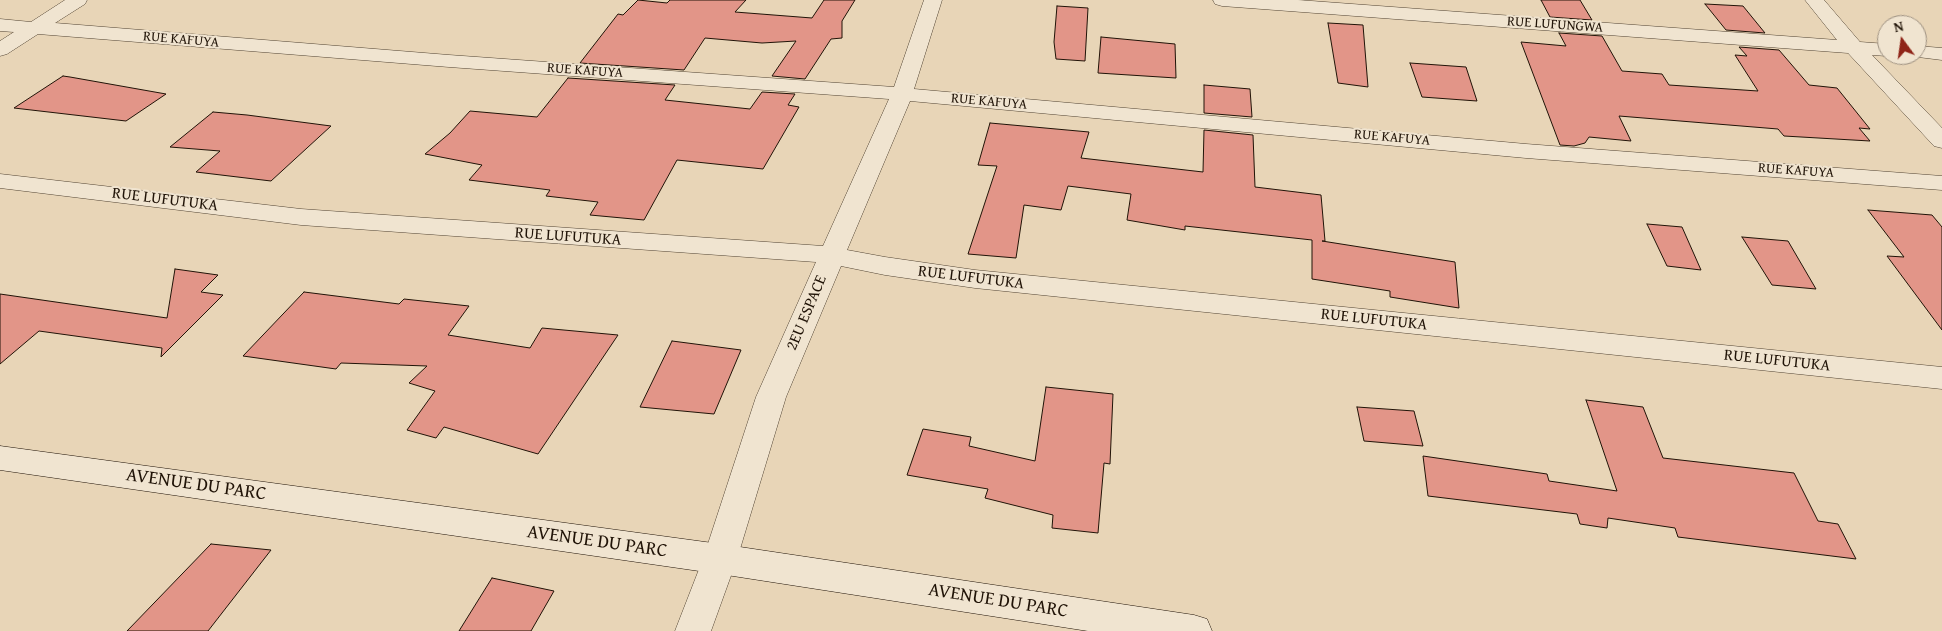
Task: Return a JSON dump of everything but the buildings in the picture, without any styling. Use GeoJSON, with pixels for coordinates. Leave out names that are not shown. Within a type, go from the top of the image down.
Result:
{"type":"FeatureCollection","features":[{"type":"Feature","properties":{"kind":"street"},"geometry":{"type":"LineString","coordinates":[[0,50],[78,0]]}},
{"type":"Feature","properties":{"kind":"street","name":"2EU ESPACE"},"geometry":{"type":"LineString","coordinates":[[692,631],[720,559],[771,397],[902,94],[933,0]]}},
{"type":"Feature","properties":{"kind":"street","name":"RUE LUFUNGWA"},"geometry":{"type":"LineString","coordinates":[[1222,0],[1877,49]]}},
{"type":"Feature","properties":{"kind":"street"},"geometry":{"type":"LineString","coordinates":[[1814,0],[1854,48],[1942,141]]}},
{"type":"Feature","properties":{"kind":"street","name":"RUE KAFUYA"},"geometry":{"type":"LineString","coordinates":[[0,26],[902,94],[1526,150],[1942,183]]}},
{"type":"Feature","properties":{"kind":"street"},"geometry":{"type":"LineString","coordinates":[[1927,53],[1942,54]]}},
{"type":"Feature","properties":{"kind":"street","name":"RUE LUFUTUKA"},"geometry":{"type":"LineString","coordinates":[[0,181],[301,217],[831,255],[885,266],[985,280],[1942,378]]}},
{"type":"Feature","properties":{"kind":"street","name":"AVENUE DU PARC"},"geometry":{"type":"LineString","coordinates":[[0,458],[720,559],[1194,631]]}}]}
